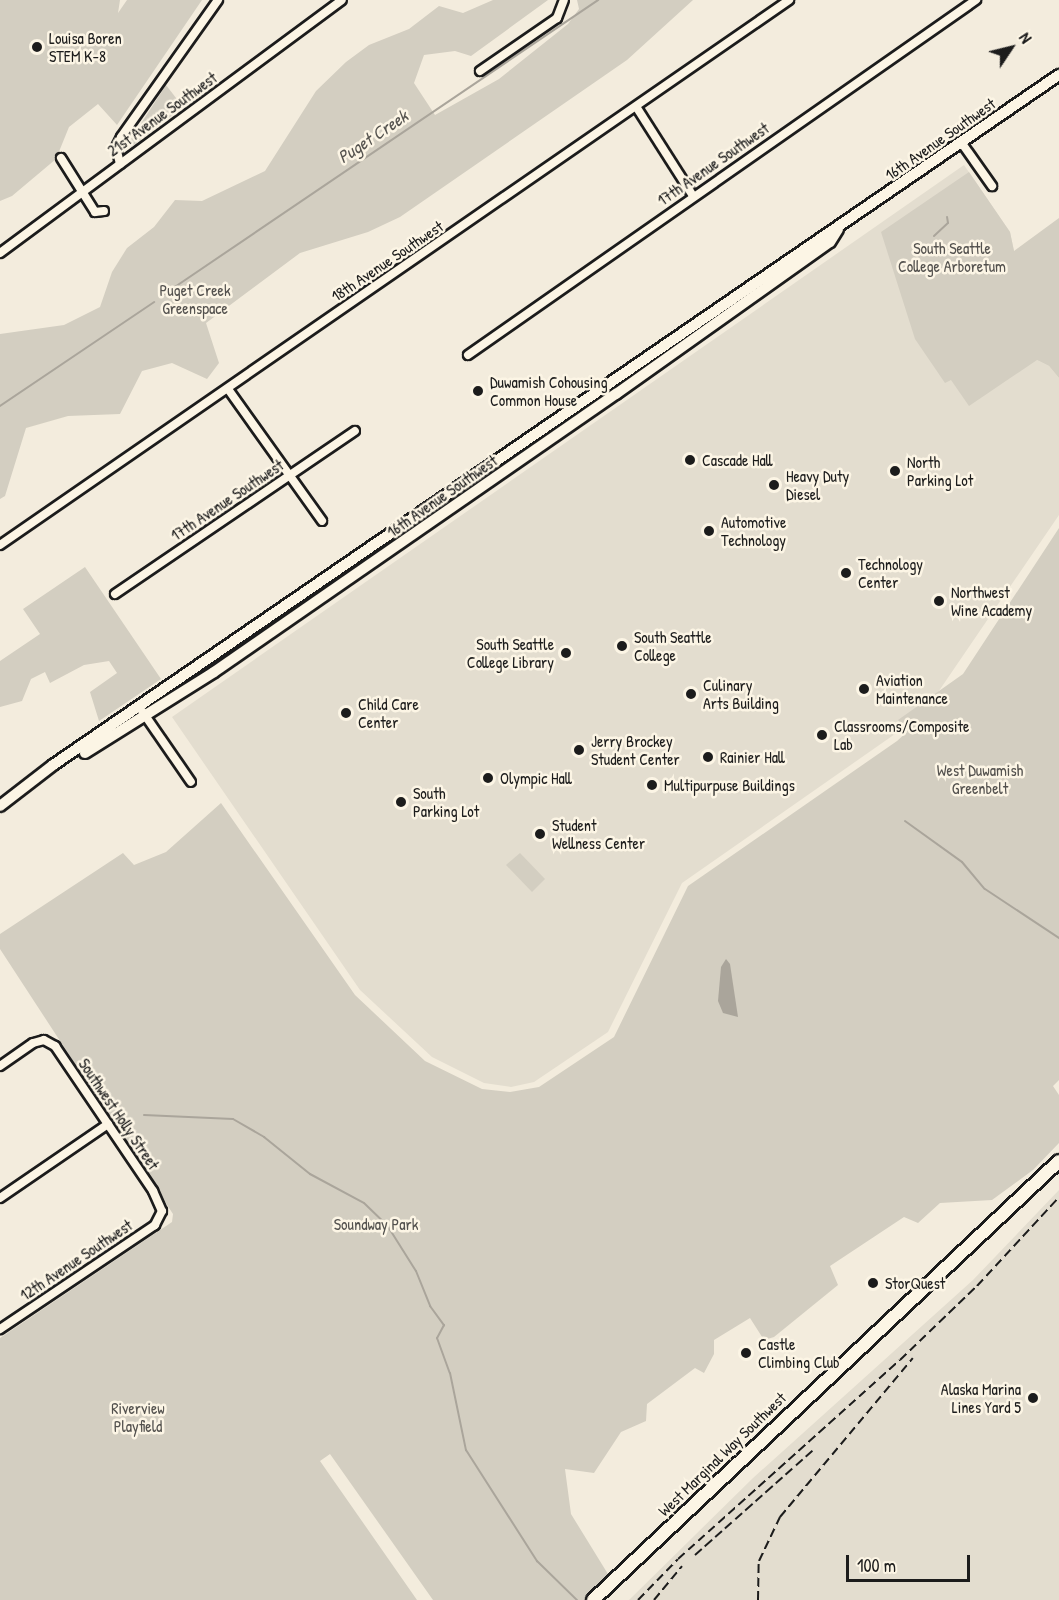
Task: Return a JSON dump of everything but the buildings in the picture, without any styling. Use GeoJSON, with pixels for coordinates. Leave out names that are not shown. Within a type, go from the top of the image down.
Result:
{"type":"FeatureCollection","features":[{"type":"Feature","properties":{"kind":"main road","name":"West Marginal Way Southwest"},"geometry":{"type":"LineString","coordinates":[[593,1600],[1059,1161]]}},
{"type":"Feature","properties":{"kind":"street"},"geometry":{"type":"LineString","coordinates":[[120,164],[116,147],[121,136],[218,0]]}},
{"type":"Feature","properties":{"kind":"street","name":"21st Avenue Southwest"},"geometry":{"type":"LineString","coordinates":[[0,253],[342,0]]}},
{"type":"Feature","properties":{"kind":"street"},"geometry":{"type":"LineString","coordinates":[[480,71],[557,18],[564,0]]}},
{"type":"Feature","properties":{"kind":"street","name":"18th Avenue Southwest"},"geometry":{"type":"LineString","coordinates":[[0,545],[637,108],[789,0]]}},
{"type":"Feature","properties":{"kind":"street","name":"17th Avenue Southwest"},"geometry":{"type":"LineString","coordinates":[[468,355],[976,0]]}},
{"type":"Feature","properties":{"kind":"street","name":"16th Avenue Southwest"},"geometry":{"type":"LineString","coordinates":[[0,806],[50,770],[142,712],[823,235],[838,229],[1059,75]]}},
{"type":"Feature","properties":{"kind":"street"},"geometry":{"type":"LineString","coordinates":[[637,108],[693,196]]}},
{"type":"Feature","properties":{"kind":"street"},"geometry":{"type":"LineString","coordinates":[[961,142],[992,186]]}},
{"type":"Feature","properties":{"kind":"street"},"geometry":{"type":"LineString","coordinates":[[61,158],[94,212],[104,211]]}},
{"type":"Feature","properties":{"kind":"street"},"geometry":{"type":"LineString","coordinates":[[228,389],[322,521]]}},
{"type":"Feature","properties":{"kind":"street","name":"17th Avenue Southwest"},"geometry":{"type":"LineString","coordinates":[[115,594],[355,430]]}},
{"type":"Feature","properties":{"kind":"street"},"geometry":{"type":"LineString","coordinates":[[142,712],[191,782]]}},
{"type":"Feature","properties":{"kind":"street","name":"Southwest Holly Street"},"geometry":{"type":"LineString","coordinates":[[0,1066],[33,1043],[44,1040],[55,1046],[153,1191],[162,1211]]}},
{"type":"Feature","properties":{"kind":"street"},"geometry":{"type":"LineString","coordinates":[[0,1198],[108,1124]]}},
{"type":"Feature","properties":{"kind":"street","name":"12th Avenue Southwest"},"geometry":{"type":"LineString","coordinates":[[0,1329],[155,1225],[162,1211]]}},
{"type":"Feature","properties":{"kind":"shaded area","name":"South Seattle College"},"geometry":{"type":"Polygon","coordinates":[[[964,165],[1010,232],[1037,360],[1049,366],[1059,378],[1059,515],[930,704],[905,727],[682,883],[608,1032],[534,1082],[511,1087],[484,1083],[432,1057],[360,990],[172,717],[964,165]]]}},
{"type":"Feature","properties":{"kind":"shaded area"},"geometry":{"type":"Polygon","coordinates":[[[726,959],[730,964],[738,1017],[723,1013],[718,1001],[721,967],[726,959]]]}},
{"type":"Feature","properties":{"kind":"shaded area"},"geometry":{"type":"Polygon","coordinates":[[[1059,1190],[1059,1600],[629,1600],[753,1478],[973,1280],[1059,1190]]]}},
{"type":"Feature","properties":{"kind":"green space"},"geometry":{"type":"Polygon","coordinates":[[[0,0],[120,0],[118,13],[127,0],[202,0],[117,125],[98,104],[69,127],[56,159],[12,196],[0,201],[0,0]]]}},
{"type":"Feature","properties":{"kind":"green space","name":"Puget Creek Greenspace"},"geometry":{"type":"Polygon","coordinates":[[[493,0],[548,0],[471,56],[455,51],[424,55],[414,83],[435,115],[499,79],[568,24],[579,9],[577,0],[693,0],[627,60],[400,217],[368,232],[300,253],[206,323],[219,363],[207,379],[172,363],[142,371],[120,414],[68,416],[26,428],[5,496],[0,499],[0,334],[64,325],[100,307],[112,272],[127,248],[154,227],[175,200],[202,201],[265,171],[316,91],[346,62],[369,45],[409,29],[439,6],[463,13],[493,0]]]}},
{"type":"Feature","properties":{"kind":"green space"},"geometry":{"type":"Polygon","coordinates":[[[166,85],[183,107],[131,147],[129,142],[166,85]]]}},
{"type":"Feature","properties":{"kind":"green space","name":"South Seattle College Arboretum"},"geometry":{"type":"Polygon","coordinates":[[[969,172],[1010,232],[1014,251],[1059,218],[1059,378],[1049,366],[1037,360],[969,406],[951,380],[945,383],[915,339],[881,232],[969,172]]]}},
{"type":"Feature","properties":{"kind":"green space"},"geometry":{"type":"Polygon","coordinates":[[[1059,528],[1059,1080],[1053,1086],[1059,1095],[1059,1143],[1033,1170],[992,1200],[940,1203],[918,1223],[904,1217],[830,1266],[838,1285],[774,1337],[764,1340],[750,1318],[714,1340],[714,1354],[704,1373],[695,1368],[647,1404],[646,1421],[621,1432],[594,1473],[565,1469],[571,1514],[611,1579],[589,1600],[433,1600],[330,1454],[320,1461],[417,1600],[0,1600],[0,1338],[172,1222],[173,1214],[0,949],[0,934],[123,853],[134,865],[166,852],[221,803],[355,995],[425,1061],[482,1089],[510,1092],[539,1087],[614,1037],[688,886],[897,741],[907,732],[898,720],[963,674],[1059,528]]]}},
{"type":"Feature","properties":{"kind":"green space"},"geometry":{"type":"Polygon","coordinates":[[[85,567],[161,679],[99,721],[90,692],[117,673],[109,661],[84,665],[50,683],[45,672],[31,679],[22,701],[0,707],[0,661],[40,634],[23,609],[85,567]]]}},
{"type":"Feature","properties":{"kind":"green space"},"geometry":{"type":"Polygon","coordinates":[[[520,853],[545,879],[532,892],[506,865],[520,853]]]}},
{"type":"Feature","properties":{"kind":"waterway","name":"Puget Creek"},"geometry":{"type":"LineString","coordinates":[[163,295],[598,0]]}},
{"type":"Feature","properties":{"kind":"waterway"},"geometry":{"type":"LineString","coordinates":[[934,236],[948,223],[947,217]]}},
{"type":"Feature","properties":{"kind":"waterway","name":"Puget Creek"},"geometry":{"type":"LineString","coordinates":[[0,406],[154,302]]}},
{"type":"Feature","properties":{"kind":"waterway"},"geometry":{"type":"LineString","coordinates":[[905,821],[962,862],[985,889],[1059,938]]}},
{"type":"Feature","properties":{"kind":"waterway"},"geometry":{"type":"LineString","coordinates":[[144,1115],[233,1119],[264,1137],[310,1174],[364,1203],[387,1225],[416,1271],[430,1306],[444,1325],[437,1338],[450,1373],[466,1450],[537,1561],[577,1600]]}},
{"type":"Feature","properties":{"kind":"railway"},"geometry":{"type":"LineString","coordinates":[[638,1600],[678,1559],[900,1360],[977,1286],[1059,1197]]}},
{"type":"Feature","properties":{"kind":"railway"},"geometry":{"type":"LineString","coordinates":[[758,1600],[759,1561],[780,1517],[913,1358]]}},
{"type":"Feature","properties":{"kind":"railway"},"geometry":{"type":"LineString","coordinates":[[695,1555],[812,1451]]}},
{"type":"Feature","properties":{"kind":"railway"},"geometry":{"type":"LineString","coordinates":[[654,1600],[682,1566]]}},
{"type":"Feature","properties":{"kind":"place","name":"Louisa Boren STEM K-8"},"geometry":{"type":"Point","coordinates":[37,47]}},
{"type":"Feature","properties":{"kind":"place","name":"Duwamish Cohousing Common House"},"geometry":{"type":"Point","coordinates":[478,391]}},
{"type":"Feature","properties":{"kind":"place","name":"Cascade Hall"},"geometry":{"type":"Point","coordinates":[690,460]}},
{"type":"Feature","properties":{"kind":"place","name":"North Parking Lot"},"geometry":{"type":"Point","coordinates":[895,471]}},
{"type":"Feature","properties":{"kind":"place","name":"Heavy Duty Diesel"},"geometry":{"type":"Point","coordinates":[774,485]}},
{"type":"Feature","properties":{"kind":"place","name":"Automotive Technology"},"geometry":{"type":"Point","coordinates":[709,531]}},
{"type":"Feature","properties":{"kind":"place","name":"Technology Center"},"geometry":{"type":"Point","coordinates":[846,573]}},
{"type":"Feature","properties":{"kind":"place","name":"Northwest Wine Academy"},"geometry":{"type":"Point","coordinates":[939,601]}},
{"type":"Feature","properties":{"kind":"place","name":"South Seattle College"},"geometry":{"type":"Point","coordinates":[622,646]}},
{"type":"Feature","properties":{"kind":"place","name":"South Seattle College Library"},"geometry":{"type":"Point","coordinates":[566,653]}},
{"type":"Feature","properties":{"kind":"place","name":"Aviation Maintenance"},"geometry":{"type":"Point","coordinates":[864,689]}},
{"type":"Feature","properties":{"kind":"place","name":"Culinary Arts Building"},"geometry":{"type":"Point","coordinates":[691,694]}},
{"type":"Feature","properties":{"kind":"place","name":"Child Care Center"},"geometry":{"type":"Point","coordinates":[346,713]}},
{"type":"Feature","properties":{"kind":"place","name":"Classrooms/Composite Lab"},"geometry":{"type":"Point","coordinates":[822,735]}},
{"type":"Feature","properties":{"kind":"place","name":"Jerry Brockey Student Center"},"geometry":{"type":"Point","coordinates":[579,750]}},
{"type":"Feature","properties":{"kind":"place","name":"Rainier Hall"},"geometry":{"type":"Point","coordinates":[708,757]}},
{"type":"Feature","properties":{"kind":"place","name":"Olympic Hall"},"geometry":{"type":"Point","coordinates":[488,778]}},
{"type":"Feature","properties":{"kind":"place","name":"Multipurpuse Buildings"},"geometry":{"type":"Point","coordinates":[652,785]}},
{"type":"Feature","properties":{"kind":"place","name":"South Parking Lot"},"geometry":{"type":"Point","coordinates":[401,802]}},
{"type":"Feature","properties":{"kind":"place","name":"Student Wellness Center"},"geometry":{"type":"Point","coordinates":[540,834]}},
{"type":"Feature","properties":{"kind":"place","name":"StorQuest"},"geometry":{"type":"Point","coordinates":[873,1283]}},
{"type":"Feature","properties":{"kind":"place","name":"Castle Climbing Club"},"geometry":{"type":"Point","coordinates":[746,1353]}},
{"type":"Feature","properties":{"kind":"place","name":"Alaska Marina Lines Yard 5"},"geometry":{"type":"Point","coordinates":[1033,1398]}},
{"type":"Feature","properties":{"kind":"park label","name":"West Duwamish Greenbelt"},"geometry":{"type":"Point","coordinates":[980,779]}},
{"type":"Feature","properties":{"kind":"park label","name":"Soundway Park"},"geometry":{"type":"Point","coordinates":[376,1224]}},
{"type":"Feature","properties":{"kind":"park label","name":"Riverview Playfield"},"geometry":{"type":"Point","coordinates":[138,1417]}}]}
